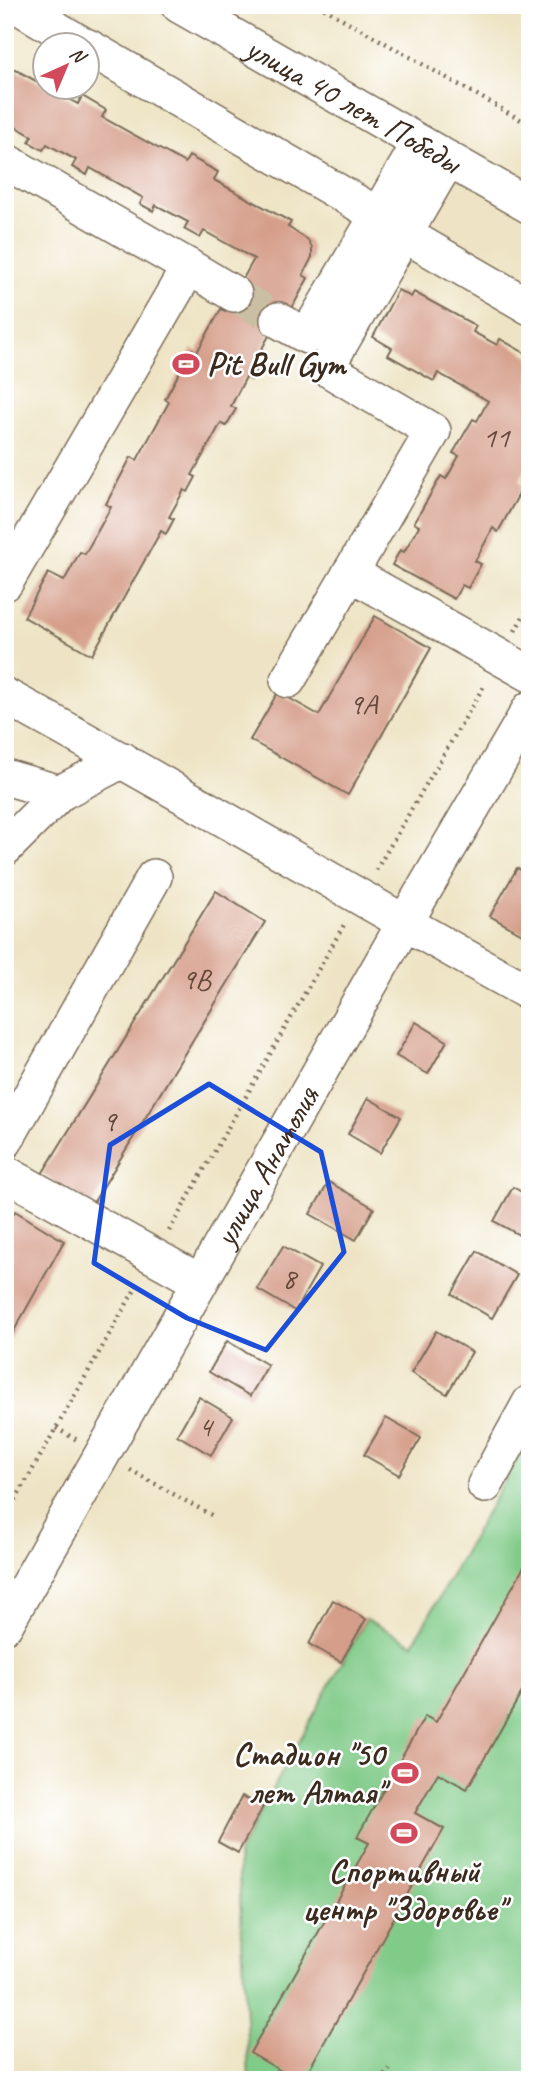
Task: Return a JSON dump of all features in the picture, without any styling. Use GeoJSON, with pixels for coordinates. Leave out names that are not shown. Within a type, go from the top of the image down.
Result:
{"type":"FeatureCollection","features":[{"type":"Feature","properties":{"kind":"street"},"geometry":{"type":"LineString","coordinates":[[16,5],[62,32]]}},
{"type":"Feature","properties":{"kind":"street","name":"улица 40 лет Победы"},"geometry":{"type":"LineString","coordinates":[[178,5],[530,206]]}},
{"type":"Feature","properties":{"kind":"street"},"geometry":{"type":"LineString","coordinates":[[102,55],[530,307]]}},
{"type":"Feature","properties":{"kind":"street"},"geometry":{"type":"LineString","coordinates":[[288,680],[433,431],[326,368],[391,224],[434,151]]}},
{"type":"Feature","properties":{"kind":"street"},"geometry":{"type":"LineString","coordinates":[[5,161],[234,294]]}},
{"type":"Feature","properties":{"kind":"street"},"geometry":{"type":"LineString","coordinates":[[278,320],[307,336],[391,224]]}},
{"type":"Feature","properties":{"kind":"street"},"geometry":{"type":"LineString","coordinates":[[5,583],[189,267]]}},
{"type":"Feature","properties":{"kind":"street"},"geometry":{"type":"LineString","coordinates":[[351,573],[515,666]]}},
{"type":"Feature","properties":{"kind":"street"},"geometry":{"type":"LineString","coordinates":[[5,696],[530,993]]}},
{"type":"Feature","properties":{"kind":"street","name":"улица Анатолия"},"geometry":{"type":"LineString","coordinates":[[5,1625],[404,924],[530,709]]}},
{"type":"Feature","properties":{"kind":"street"},"geometry":{"type":"LineString","coordinates":[[5,848],[61,793],[122,760]]}},
{"type":"Feature","properties":{"kind":"street"},"geometry":{"type":"LineString","coordinates":[[5,777],[61,793]]}},
{"type":"Feature","properties":{"kind":"street"},"geometry":{"type":"LineString","coordinates":[[5,1141],[154,877]]}},
{"type":"Feature","properties":{"kind":"street"},"geometry":{"type":"LineString","coordinates":[[5,1173],[200,1282]]}},
{"type":"Feature","properties":{"kind":"street"},"geometry":{"type":"LineString","coordinates":[[485,1485],[530,1403]]}},
{"type":"Feature","properties":{"kind":"path"},"geometry":{"type":"LineString","coordinates":[[318,5],[530,125]]}},
{"type":"Feature","properties":{"kind":"path"},"geometry":{"type":"LineString","coordinates":[[5,1518],[359,898],[515,666],[530,604]]}},
{"type":"Feature","properties":{"kind":"path"},"geometry":{"type":"LineString","coordinates":[[56,1428],[212,1516]]}},
{"type":"Feature","properties":{"kind":"path"},"geometry":{"type":"LineString","coordinates":[[379,2080],[390,2069]]}},
{"type":"Feature","properties":{"kind":"highlighted area"},"geometry":{"type":"Polygon","coordinates":[[[209,1084],[321,1152],[344,1252],[266,1350],[187,1318],[94,1263],[110,1145],[209,1084]]]}},
{"type":"Feature","properties":{"kind":"green space","name":"Стадион \"50 лет Алтая\""},"geometry":{"type":"Polygon","coordinates":[[[530,1435],[530,2080],[249,2080],[238,1853],[366,1619],[413,1644],[530,1435]]]}},
{"type":"Feature","properties":{"kind":"building"},"geometry":{"type":"Polygon","coordinates":[[[5,64],[32,79],[32,102],[92,102],[106,110],[102,117],[185,163],[189,156],[218,172],[214,180],[291,222],[288,227],[308,240],[312,248],[312,257],[303,275],[308,278],[286,319],[280,316],[255,361],[260,364],[251,380],[246,377],[231,406],[236,409],[226,426],[221,423],[192,475],[196,477],[188,492],[184,490],[169,517],[174,519],[166,534],[161,531],[92,655],[24,617],[48,573],[64,581],[80,552],[85,554],[111,507],[106,504],[131,457],[137,460],[169,402],[165,399],[192,349],[197,352],[221,309],[225,311],[254,259],[204,231],[200,238],[184,229],[188,222],[156,205],[153,211],[140,204],[143,198],[90,168],[87,175],[72,167],[76,160],[47,144],[43,150],[29,142],[32,136],[5,121],[5,64]]]}},
{"type":"Feature","properties":{"kind":"building"},"geometry":{"type":"Polygon","coordinates":[[[398,290],[411,297],[414,292],[476,326],[473,332],[497,345],[500,339],[530,356],[530,462],[519,482],[524,485],[498,532],[493,528],[475,561],[481,564],[468,588],[462,585],[454,599],[392,565],[400,550],[404,552],[419,526],[414,523],[441,476],[446,479],[459,456],[453,453],[473,419],[477,421],[488,401],[438,373],[434,381],[388,355],[392,348],[373,337],[398,290]]]}},
{"type":"Feature","properties":{"kind":"building"},"geometry":{"type":"Polygon","coordinates":[[[375,616],[431,648],[348,795],[250,740],[278,692],[319,715],[375,616]]]}},
{"type":"Feature","properties":{"kind":"building"},"geometry":{"type":"Polygon","coordinates":[[[517,868],[530,874],[530,925],[524,935],[490,916],[517,868]]]}},
{"type":"Feature","properties":{"kind":"building"},"geometry":{"type":"Polygon","coordinates":[[[216,891],[265,922],[92,1205],[42,1174],[216,891]]]}},
{"type":"Feature","properties":{"kind":"building"},"geometry":{"type":"Polygon","coordinates":[[[416,1022],[447,1041],[428,1074],[396,1056],[416,1022]]]}},
{"type":"Feature","properties":{"kind":"building"},"geometry":{"type":"Polygon","coordinates":[[[368,1098],[401,1117],[380,1153],[348,1134],[368,1098]]]}},
{"type":"Feature","properties":{"kind":"building"},"geometry":{"type":"Polygon","coordinates":[[[329,1182],[374,1208],[356,1240],[310,1214],[329,1182]]]}},
{"type":"Feature","properties":{"kind":"building"},"geometry":{"type":"Polygon","coordinates":[[[513,1187],[530,1197],[530,1241],[494,1221],[513,1187]]]}},
{"type":"Feature","properties":{"kind":"building"},"geometry":{"type":"Polygon","coordinates":[[[15,1211],[64,1241],[5,1347],[5,1227],[15,1211]]]}},
{"type":"Feature","properties":{"kind":"building"},"geometry":{"type":"Polygon","coordinates":[[[283,1246],[320,1267],[295,1311],[257,1289],[283,1246]]]}},
{"type":"Feature","properties":{"kind":"building"},"geometry":{"type":"Polygon","coordinates":[[[477,1251],[517,1275],[492,1318],[452,1294],[477,1251]]]}},
{"type":"Feature","properties":{"kind":"building"},"geometry":{"type":"Polygon","coordinates":[[[436,1331],[472,1352],[447,1394],[411,1373],[436,1331]]]}},
{"type":"Feature","properties":{"kind":"building"},"geometry":{"type":"Polygon","coordinates":[[[227,1341],[268,1365],[250,1396],[209,1372],[227,1341]]]}},
{"type":"Feature","properties":{"kind":"building"},"geometry":{"type":"Polygon","coordinates":[[[199,1397],[233,1417],[211,1455],[177,1435],[199,1397]]]}},
{"type":"Feature","properties":{"kind":"building"},"geometry":{"type":"Polygon","coordinates":[[[386,1418],[421,1438],[399,1475],[364,1455],[386,1418]]]}},
{"type":"Feature","properties":{"kind":"building"},"geometry":{"type":"Polygon","coordinates":[[[530,1556],[530,1678],[467,1789],[438,1773],[415,1813],[444,1829],[303,2080],[297,2080],[250,2053],[369,1843],[357,1837],[425,1716],[436,1722],[530,1556]]]}},
{"type":"Feature","properties":{"kind":"building"},"geometry":{"type":"Polygon","coordinates":[[[333,1600],[366,1619],[341,1662],[309,1644],[333,1600]]]}},
{"type":"Feature","properties":{"kind":"building"},"geometry":{"type":"Polygon","coordinates":[[[242,1796],[263,1807],[238,1853],[218,1842],[242,1796]]]}},
{"type":"Feature","properties":{"kind":"tunnel"},"geometry":{"type":"LineString","coordinates":[[234,294],[278,320]]}},
{"type":"Feature","properties":{"kind":"place","name":"Pit Bull Gym"},"geometry":{"type":"Point","coordinates":[186,364]}},
{"type":"Feature","properties":{"kind":"place","name":"Стадион \"50 лет Алтая\""},"geometry":{"type":"Point","coordinates":[405,1773]}},
{"type":"Feature","properties":{"kind":"place","name":"Спортивный центр \"Здоровье\""},"geometry":{"type":"Point","coordinates":[404,1833]}}]}
